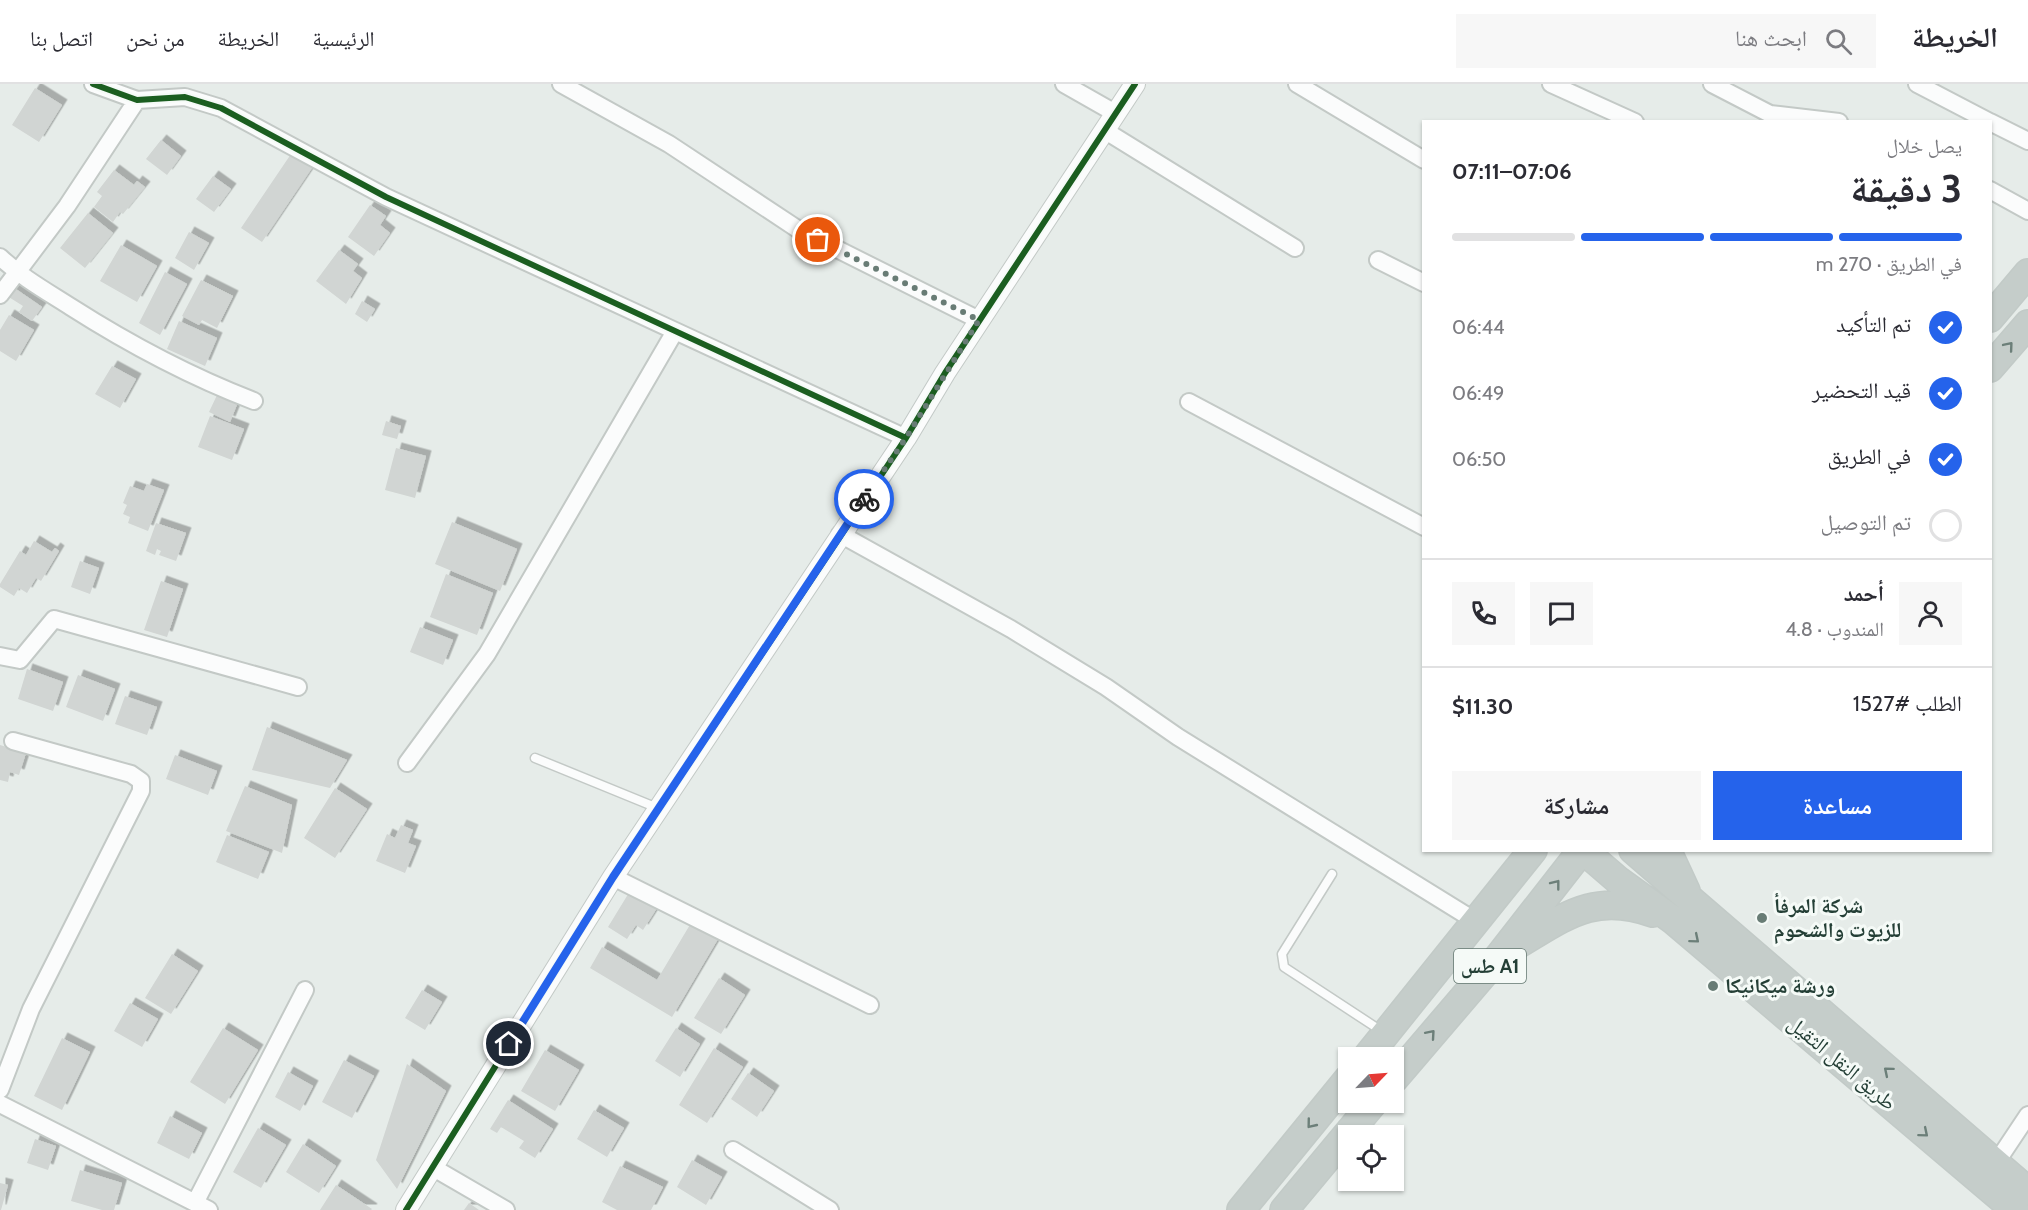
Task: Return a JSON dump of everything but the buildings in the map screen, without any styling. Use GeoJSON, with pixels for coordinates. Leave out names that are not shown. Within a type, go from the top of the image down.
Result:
{"type":"FeatureCollection","features":[{"type":"Feature","properties":{"kind":"highway"},"geometry":{"type":"LineString","coordinates":[[1992,315],[2028,273]]}},
{"type":"Feature","properties":{"kind":"highway"},"geometry":{"type":"LineString","coordinates":[[1992,366],[2028,324]]}},
{"type":"Feature","properties":{"kind":"highway","name":"طس A1"},"geometry":{"type":"LineString","coordinates":[[1375,1047],[1531,852]]}},
{"type":"Feature","properties":{"kind":"highway","name":"طس A1"},"geometry":{"type":"LineString","coordinates":[[1404,1067],[1500,955],[1581,852]]}},
{"type":"Feature","properties":{"kind":"highway","name":"طريق النقل الثقيل"},"geometry":{"type":"LineString","coordinates":[[1585,852],[1619,881],[1684,914],[1996,1163],[2014,1204]]}},
{"type":"Feature","properties":{"kind":"highway","name":"طريق النقل الثقيل"},"geometry":{"type":"LineString","coordinates":[[1635,852],[1684,914],[2014,1204]]}},
{"type":"Feature","properties":{"kind":"highway"},"geometry":{"type":"LineString","coordinates":[[1500,955],[1560,918],[1589,906],[1603,904],[1684,914],[1668,852]]}},
{"type":"Feature","properties":{"kind":"highway"},"geometry":{"type":"LineString","coordinates":[[1241,1210],[1338,1091]]}},
{"type":"Feature","properties":{"kind":"highway"},"geometry":{"type":"LineString","coordinates":[[1284,1210],[1365,1113]]}},
{"type":"Feature","properties":{"kind":"street"},"geometry":{"type":"LineString","coordinates":[[93,84],[136,100],[185,97],[221,108],[386,197],[674,333],[906,438]]}},
{"type":"Feature","properties":{"kind":"street"},"geometry":{"type":"LineString","coordinates":[[561,84],[669,144],[799,230],[979,320]]}},
{"type":"Feature","properties":{"kind":"street"},"geometry":{"type":"LineString","coordinates":[[1064,84],[1115,113]]}},
{"type":"Feature","properties":{"kind":"street"},"geometry":{"type":"LineString","coordinates":[[406,1210],[613,877],[660,810],[840,534],[906,438],[979,320],[1135,84]]}},
{"type":"Feature","properties":{"kind":"street"},"geometry":{"type":"LineString","coordinates":[[1297,84],[1422,159]]}},
{"type":"Feature","properties":{"kind":"street"},"geometry":{"type":"LineString","coordinates":[[1551,84],[1631,120]]}},
{"type":"Feature","properties":{"kind":"street"},"geometry":{"type":"LineString","coordinates":[[1712,84],[1766,118],[1802,120]]}},
{"type":"Feature","properties":{"kind":"street"},"geometry":{"type":"LineString","coordinates":[[1917,84],[1986,120]]}},
{"type":"Feature","properties":{"kind":"street"},"geometry":{"type":"LineString","coordinates":[[0,295],[67,206],[136,100]]}},
{"type":"Feature","properties":{"kind":"street"},"geometry":{"type":"LineString","coordinates":[[1992,123],[2028,141]]}},
{"type":"Feature","properties":{"kind":"street"},"geometry":{"type":"LineString","coordinates":[[1104,130],[1295,248]]}},
{"type":"Feature","properties":{"kind":"street"},"geometry":{"type":"LineString","coordinates":[[1992,191],[2028,211]]}},
{"type":"Feature","properties":{"kind":"street"},"geometry":{"type":"LineString","coordinates":[[0,256],[16,272],[115,334],[203,381],[254,401]]}},
{"type":"Feature","properties":{"kind":"street"},"geometry":{"type":"LineString","coordinates":[[1378,260],[1422,281]]}},
{"type":"Feature","properties":{"kind":"street"},"geometry":{"type":"LineString","coordinates":[[407,763],[487,654],[674,333]]}},
{"type":"Feature","properties":{"kind":"street"},"geometry":{"type":"LineString","coordinates":[[1189,402],[1422,526]]}},
{"type":"Feature","properties":{"kind":"street"},"geometry":{"type":"LineString","coordinates":[[840,534],[1030,640],[1106,687],[1178,737],[1477,922]]}},
{"type":"Feature","properties":{"kind":"street"},"geometry":{"type":"LineString","coordinates":[[0,656],[20,660],[54,619],[298,687]]}},
{"type":"Feature","properties":{"kind":"street"},"geometry":{"type":"LineString","coordinates":[[0,1090],[31,1009],[141,791],[141,781],[131,774],[13,741]]}},
{"type":"Feature","properties":{"kind":"street"},"geometry":{"type":"LineString","coordinates":[[613,877],[683,914],[870,1005]]}},
{"type":"Feature","properties":{"kind":"street"},"geometry":{"type":"LineString","coordinates":[[0,1104],[202,1207],[305,990]]}},
{"type":"Feature","properties":{"kind":"street"},"geometry":{"type":"LineString","coordinates":[[1996,1163],[2028,1115]]}},
{"type":"Feature","properties":{"kind":"street"},"geometry":{"type":"LineString","coordinates":[[733,1150],[830,1210]]}},
{"type":"Feature","properties":{"kind":"street"},"geometry":{"type":"LineString","coordinates":[[432,1167],[506,1210]]}},
{"type":"Feature","properties":{"kind":"lane"},"geometry":{"type":"LineString","coordinates":[[535,758],[660,810]]}},
{"type":"Feature","properties":{"kind":"lane"},"geometry":{"type":"LineString","coordinates":[[1332,874],[1282,954],[1281,962],[1284,967],[1386,1034]]}},
{"type":"Feature","properties":{"kind":"cycle path"},"geometry":{"type":"LineString","coordinates":[[93,84],[137,100],[185,97],[221,108],[386,197],[906,438]]}},
{"type":"Feature","properties":{"kind":"cycle path"},"geometry":{"type":"LineString","coordinates":[[406,1210],[613,877],[906,438],[945,373],[1135,84]]}},
{"type":"Feature","properties":{"kind":"way so far"},"geometry":{"type":"LineString","coordinates":[[818,240],[979,320],[906,438],[864,499]]}},
{"type":"Feature","properties":{"kind":"place","name":"شركة المرفأ للزيوت والشحوم"},"geometry":{"type":"Point","coordinates":[1762,918]}},
{"type":"Feature","properties":{"kind":"place","name":"ورشة ميكانيكا"},"geometry":{"type":"Point","coordinates":[1713,986]}},
{"type":"Feature","properties":{"kind":"route"},"geometry":{"type":"LineString","coordinates":[[509,1044],[613,877],[660,810],[864,499]]}}]}
